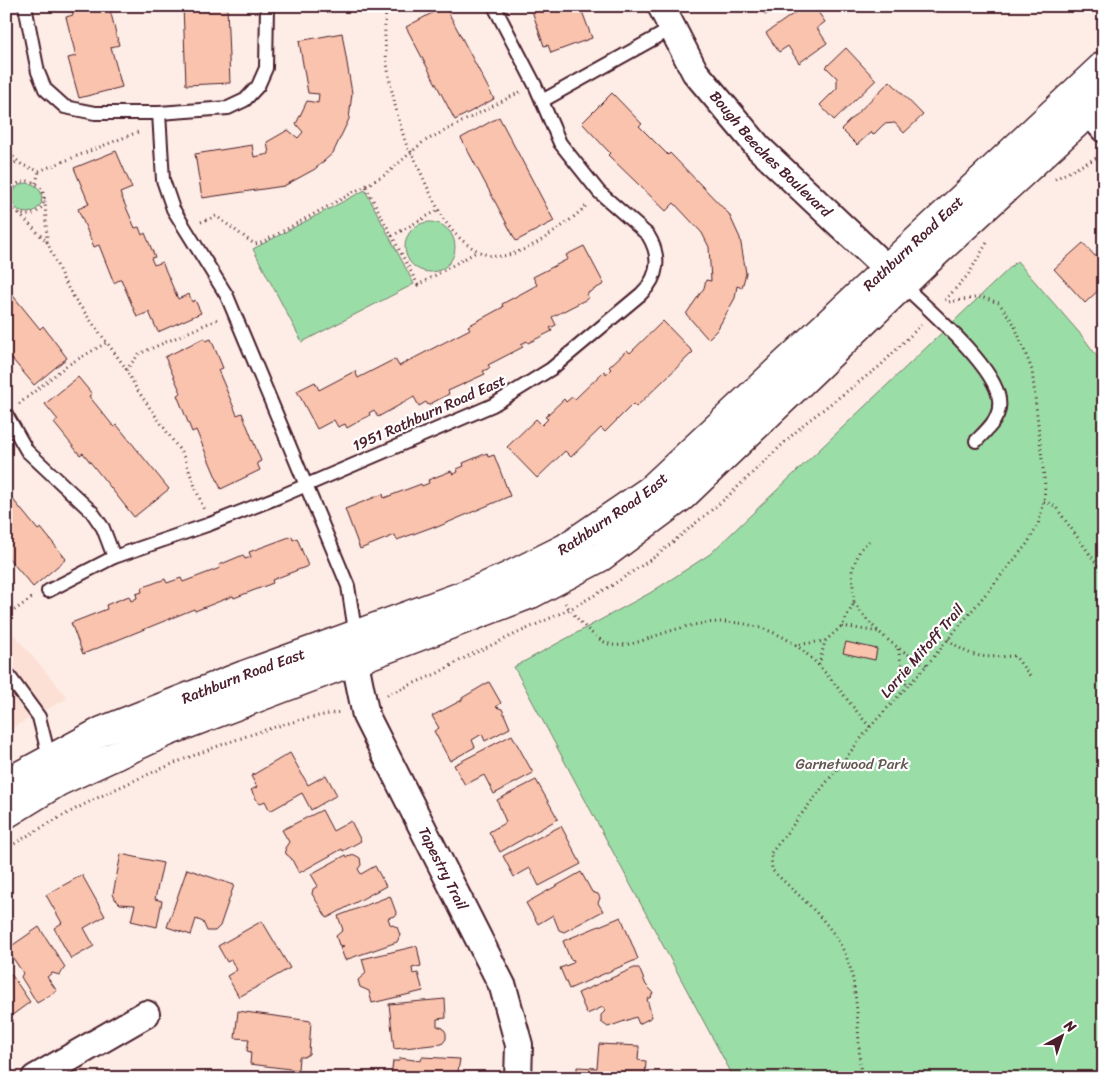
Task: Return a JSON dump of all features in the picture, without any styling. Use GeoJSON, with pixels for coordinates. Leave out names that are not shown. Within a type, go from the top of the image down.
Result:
{"type":"FeatureCollection","features":[{"type":"Feature","properties":{"kind":"street","name":"Bough Beeches Boulevard"},"geometry":{"type":"LineString","coordinates":[[667,17],[695,72],[759,148],[894,276]]}},
{"type":"Feature","properties":{"kind":"street","name":"Rathburn Road East"},"geometry":{"type":"LineString","coordinates":[[6,814],[54,770],[102,731],[244,675],[467,594],[565,548],[650,490],[894,276],[1092,108],[1104,65]]}},
{"type":"Feature","properties":{"kind":"street","name":"Rathburn Road East"},"geometry":{"type":"LineString","coordinates":[[6,783],[54,770],[167,732],[355,662],[515,601],[601,557],[683,496],[894,276]]}},
{"type":"Feature","properties":{"kind":"street","name":"Tapestry Trail"},"geometry":{"type":"LineString","coordinates":[[355,662],[366,716],[504,987],[519,1045],[518,1078]]}},
{"type":"Feature","properties":{"kind":"street"},"geometry":{"type":"LineString","coordinates":[[35,1078],[146,1014]]}},
{"type":"Feature","properties":{"kind":"lane"},"geometry":{"type":"LineString","coordinates":[[26,6],[41,81],[57,102],[73,110],[88,113],[159,113],[228,108],[237,105],[258,86],[266,68],[267,6]]}},
{"type":"Feature","properties":{"kind":"lane","name":"1951 Rathburn Road East"},"geometry":{"type":"LineString","coordinates":[[48,591],[114,557],[210,524],[306,486],[493,404],[551,369],[648,287],[656,271],[656,252],[653,244],[648,236],[599,192],[560,143],[535,85],[494,6]]}},
{"type":"Feature","properties":{"kind":"lane"},"geometry":{"type":"LineString","coordinates":[[542,101],[667,17]]}},
{"type":"Feature","properties":{"kind":"lane"},"geometry":{"type":"LineString","coordinates":[[159,113],[163,180],[173,209],[213,269],[234,312],[348,586],[356,635],[355,662]]}},
{"type":"Feature","properties":{"kind":"lane"},"geometry":{"type":"LineString","coordinates":[[894,276],[957,336],[995,385],[999,399],[998,413],[992,425],[976,441]]}},
{"type":"Feature","properties":{"kind":"lane"},"geometry":{"type":"LineString","coordinates":[[9,411],[27,451],[92,512],[103,528],[114,557]]}},
{"type":"Feature","properties":{"kind":"lane"},"geometry":{"type":"LineString","coordinates":[[6,672],[39,717],[54,770]]}},
{"type":"Feature","properties":{"kind":"path"},"geometry":{"type":"LineString","coordinates":[[387,6],[384,19],[387,63],[403,134],[410,152],[447,224],[464,242],[485,255],[501,256],[524,249],[564,226],[599,192]]}},
{"type":"Feature","properties":{"kind":"path"},"geometry":{"type":"LineString","coordinates":[[184,228],[216,216],[255,244],[263,242],[366,187],[390,171],[423,142],[535,85]]}},
{"type":"Feature","properties":{"kind":"path"},"geometry":{"type":"LineString","coordinates":[[6,150],[26,168],[39,171],[140,131],[160,130]]}},
{"type":"Feature","properties":{"kind":"path"},"geometry":{"type":"LineString","coordinates":[[6,168],[18,161]]}},
{"type":"Feature","properties":{"kind":"path"},"geometry":{"type":"LineString","coordinates":[[36,183],[39,171]]}},
{"type":"Feature","properties":{"kind":"path"},"geometry":{"type":"LineString","coordinates":[[47,242],[12,208],[10,192],[22,181],[36,183],[42,188],[47,242],[64,281],[188,463],[210,524]]}},
{"type":"Feature","properties":{"kind":"path"},"geometry":{"type":"LineString","coordinates":[[366,187],[418,285],[478,251]]}},
{"type":"Feature","properties":{"kind":"path"},"geometry":{"type":"LineString","coordinates":[[18,213],[34,214],[40,209],[44,198]]}},
{"type":"Feature","properties":{"kind":"path"},"geometry":{"type":"LineString","coordinates":[[392,236],[440,209]]}},
{"type":"Feature","properties":{"kind":"path","name":"Lorrie Mitoff Trail"},"geometry":{"type":"LineString","coordinates":[[861,1078],[854,992],[843,951],[822,919],[772,870],[771,853],[870,727],[927,665],[1027,544],[1038,525],[1044,501],[1044,470],[1032,370],[1014,324],[999,303],[981,297],[942,303]]}},
{"type":"Feature","properties":{"kind":"path"},"geometry":{"type":"LineString","coordinates":[[126,370],[139,354],[234,312]]}},
{"type":"Feature","properties":{"kind":"path"},"geometry":{"type":"LineString","coordinates":[[9,411],[66,366],[106,343]]}},
{"type":"Feature","properties":{"kind":"path"},"geometry":{"type":"LineString","coordinates":[[1044,501],[1055,506],[1104,574]]}},
{"type":"Feature","properties":{"kind":"path"},"geometry":{"type":"LineString","coordinates":[[795,645],[825,641],[842,626],[854,603],[852,570],[860,550],[869,541]]}},
{"type":"Feature","properties":{"kind":"path"},"geometry":{"type":"LineString","coordinates":[[553,583],[585,628],[612,645],[634,644],[681,627],[704,622],[721,621],[745,624],[773,632],[795,645],[819,665],[870,727]]}},
{"type":"Feature","properties":{"kind":"path"},"geometry":{"type":"LineString","coordinates":[[6,616],[43,590],[48,591]]}},
{"type":"Feature","properties":{"kind":"path"},"geometry":{"type":"LineString","coordinates":[[854,603],[868,623],[906,654],[927,665]]}},
{"type":"Feature","properties":{"kind":"path"},"geometry":{"type":"LineString","coordinates":[[842,626],[879,632]]}},
{"type":"Feature","properties":{"kind":"path"},"geometry":{"type":"LineString","coordinates":[[948,639],[967,654],[978,656],[1015,656],[1031,677]]}},
{"type":"Feature","properties":{"kind":"path"},"geometry":{"type":"LineString","coordinates":[[819,665],[825,641]]}},
{"type":"Feature","properties":{"kind":"path"},"geometry":{"type":"LineString","coordinates":[[897,647],[908,687]]}},
{"type":"Feature","properties":{"kind":"path"},"geometry":{"type":"LineString","coordinates":[[6,850],[71,811],[176,762],[250,735],[314,716],[342,712]]}},
{"type":"Feature","properties":{"kind":"shaded area"},"geometry":{"type":"Polygon","coordinates":[[[6,625],[68,698],[6,731],[6,625]]]}},
{"type":"Feature","properties":{"kind":"green space"},"geometry":{"type":"Polygon","coordinates":[[[27,183],[38,187],[42,198],[38,209],[27,213],[16,209],[12,198],[16,187],[27,183]]]}},
{"type":"Feature","properties":{"kind":"green space"},"geometry":{"type":"Polygon","coordinates":[[[365,190],[414,284],[302,342],[253,249],[365,190]]]}},
{"type":"Feature","properties":{"kind":"green space"},"geometry":{"type":"Polygon","coordinates":[[[425,222],[435,222],[448,229],[455,242],[455,252],[448,265],[435,272],[425,272],[416,268],[409,261],[405,252],[405,242],[409,233],[416,226],[425,222]]]}},
{"type":"Feature","properties":{"kind":"green space","name":"Garnetwood Park"},"geometry":{"type":"Polygon","coordinates":[[[1017,261],[1083,337],[1104,366],[1104,1078],[734,1078],[514,667],[650,593],[710,554],[1017,261]]]}},
{"type":"Feature","properties":{"kind":"building"},"geometry":{"type":"Polygon","coordinates":[[[71,6],[109,6],[119,45],[111,47],[122,87],[79,98],[68,58],[76,56],[66,17],[73,15],[71,6]]]}},
{"type":"Feature","properties":{"kind":"building"},"geometry":{"type":"Polygon","coordinates":[[[183,6],[227,6],[230,83],[186,85],[183,6]]]}},
{"type":"Feature","properties":{"kind":"building"},"geometry":{"type":"Polygon","coordinates":[[[445,6],[494,99],[455,120],[406,27],[445,6]]]}},
{"type":"Feature","properties":{"kind":"building"},"geometry":{"type":"Polygon","coordinates":[[[526,6],[580,6],[592,38],[551,53],[548,45],[544,46],[531,8],[527,9],[526,6]]]}},
{"type":"Feature","properties":{"kind":"building"},"geometry":{"type":"Polygon","coordinates":[[[760,6],[782,6],[765,15],[760,6]]]}},
{"type":"Feature","properties":{"kind":"building"},"geometry":{"type":"Polygon","coordinates":[[[814,6],[825,22],[817,28],[827,43],[799,63],[788,46],[779,52],[766,33],[803,7],[805,9],[814,6]]]}},
{"type":"Feature","properties":{"kind":"building"},"geometry":{"type":"Polygon","coordinates":[[[342,33],[352,93],[349,119],[333,153],[315,169],[284,186],[202,198],[195,154],[252,145],[254,157],[269,154],[267,142],[288,130],[298,138],[303,132],[296,124],[307,101],[318,103],[319,94],[308,93],[299,41],[342,33]]]}},
{"type":"Feature","properties":{"kind":"building"},"geometry":{"type":"Polygon","coordinates":[[[846,48],[876,80],[834,120],[820,105],[837,88],[837,78],[826,67],[846,48]]]}},
{"type":"Feature","properties":{"kind":"building"},"geometry":{"type":"Polygon","coordinates":[[[890,81],[923,115],[904,133],[895,123],[884,124],[873,135],[871,132],[857,145],[841,129],[890,81]]]}},
{"type":"Feature","properties":{"kind":"building"},"geometry":{"type":"Polygon","coordinates":[[[612,93],[642,124],[639,126],[668,155],[670,153],[729,214],[740,238],[746,273],[742,288],[737,286],[735,298],[717,330],[708,339],[686,314],[704,288],[706,280],[711,281],[709,247],[702,233],[674,203],[666,211],[608,155],[610,153],[582,123],[612,93]]]}},
{"type":"Feature","properties":{"kind":"building"},"geometry":{"type":"Polygon","coordinates":[[[499,117],[554,221],[516,241],[461,138],[499,117]]]}},
{"type":"Feature","properties":{"kind":"building"},"geometry":{"type":"Polygon","coordinates":[[[116,151],[132,188],[120,193],[135,228],[139,227],[142,235],[145,233],[155,257],[151,258],[154,265],[162,262],[178,299],[189,294],[192,302],[195,300],[201,313],[158,332],[149,312],[137,317],[121,279],[114,283],[99,245],[94,247],[78,209],[89,204],[74,168],[116,151]]]}},
{"type":"Feature","properties":{"kind":"building"},"geometry":{"type":"Polygon","coordinates":[[[1083,243],[1095,256],[1104,255],[1104,285],[1085,303],[1054,269],[1083,243]]]}},
{"type":"Feature","properties":{"kind":"building"},"geometry":{"type":"Polygon","coordinates":[[[584,246],[604,284],[586,294],[589,298],[552,317],[556,325],[550,328],[552,331],[528,343],[527,341],[521,344],[523,347],[488,365],[490,368],[483,371],[485,374],[448,391],[449,394],[428,405],[426,402],[419,406],[414,397],[378,417],[374,410],[369,413],[370,415],[347,428],[345,424],[338,427],[334,420],[317,429],[297,391],[315,382],[319,390],[355,371],[358,378],[395,359],[399,366],[470,329],[468,326],[503,307],[502,304],[537,285],[533,277],[568,259],[566,255],[584,246]]]}},
{"type":"Feature","properties":{"kind":"building"},"geometry":{"type":"Polygon","coordinates":[[[6,287],[40,329],[43,326],[67,358],[34,385],[8,354],[6,356],[6,287]]]}},
{"type":"Feature","properties":{"kind":"building"},"geometry":{"type":"Polygon","coordinates":[[[663,321],[693,352],[636,407],[633,404],[605,432],[601,428],[571,457],[565,451],[537,478],[507,447],[536,419],[542,425],[548,419],[545,417],[564,399],[566,402],[572,397],[575,399],[604,371],[606,374],[611,369],[609,367],[627,350],[630,353],[663,321]]]}},
{"type":"Feature","properties":{"kind":"building"},"geometry":{"type":"Polygon","coordinates":[[[204,338],[206,341],[211,339],[223,368],[218,370],[237,415],[242,413],[261,461],[257,463],[260,470],[221,489],[196,430],[192,432],[177,395],[181,393],[165,357],[204,338]]]}},
{"type":"Feature","properties":{"kind":"building"},"geometry":{"type":"Polygon","coordinates":[[[78,377],[92,394],[89,396],[114,427],[117,425],[169,489],[134,517],[83,453],[80,455],[54,423],[58,420],[45,404],[78,377]]]}},
{"type":"Feature","properties":{"kind":"building"},"geometry":{"type":"Polygon","coordinates":[[[487,453],[488,457],[494,455],[510,496],[435,528],[435,526],[397,540],[395,535],[360,549],[345,509],[383,494],[384,498],[421,484],[422,486],[429,483],[428,480],[451,471],[453,474],[458,472],[457,469],[464,466],[463,463],[487,453]]]}},
{"type":"Feature","properties":{"kind":"building"},"geometry":{"type":"Polygon","coordinates":[[[6,491],[38,530],[41,528],[66,559],[33,587],[6,555],[6,491]]]}},
{"type":"Feature","properties":{"kind":"building"},"geometry":{"type":"Polygon","coordinates":[[[292,536],[293,540],[297,538],[308,566],[272,580],[273,583],[195,611],[194,609],[83,654],[71,623],[107,609],[106,605],[129,596],[131,601],[137,598],[136,594],[142,592],[141,588],[165,579],[167,583],[181,578],[183,582],[220,568],[219,565],[243,555],[245,559],[251,557],[249,552],[292,536]]]}},
{"type":"Feature","properties":{"kind":"building"},"geometry":{"type":"Polygon","coordinates":[[[846,642],[877,649],[875,660],[843,653],[846,642]]]}},
{"type":"Feature","properties":{"kind":"building"},"geometry":{"type":"Polygon","coordinates":[[[489,682],[501,703],[496,707],[502,709],[510,728],[485,741],[482,734],[472,740],[475,747],[450,761],[434,731],[439,728],[432,716],[462,700],[462,698],[489,682]]]}},
{"type":"Feature","properties":{"kind":"building"},"geometry":{"type":"Polygon","coordinates":[[[512,735],[533,773],[494,794],[484,775],[465,785],[454,765],[512,735]]]}},
{"type":"Feature","properties":{"kind":"building"},"geometry":{"type":"Polygon","coordinates":[[[290,753],[308,785],[326,775],[337,795],[311,810],[302,793],[270,811],[265,801],[259,804],[251,790],[257,787],[251,776],[290,753]]]}},
{"type":"Feature","properties":{"kind":"building"},"geometry":{"type":"Polygon","coordinates":[[[536,780],[558,819],[500,852],[489,832],[506,822],[497,800],[536,780]]]}},
{"type":"Feature","properties":{"kind":"building"},"geometry":{"type":"Polygon","coordinates":[[[322,810],[333,831],[351,821],[361,841],[343,851],[342,849],[299,873],[291,858],[286,854],[285,848],[289,842],[282,830],[322,810]]]}},
{"type":"Feature","properties":{"kind":"building"},"geometry":{"type":"Polygon","coordinates":[[[561,826],[581,864],[539,886],[530,868],[514,877],[503,856],[561,826]]]}},
{"type":"Feature","properties":{"kind":"building"},"geometry":{"type":"Polygon","coordinates":[[[121,854],[163,863],[155,899],[162,901],[157,927],[131,921],[135,905],[120,904],[115,899],[113,894],[121,854]]]}},
{"type":"Feature","properties":{"kind":"building"},"geometry":{"type":"Polygon","coordinates":[[[346,855],[347,857],[355,855],[360,858],[361,865],[358,869],[361,874],[375,866],[386,886],[327,918],[312,894],[313,889],[318,886],[311,874],[346,855]]]}},
{"type":"Feature","properties":{"kind":"building"},"geometry":{"type":"Polygon","coordinates":[[[187,869],[234,885],[220,926],[215,931],[207,931],[203,922],[196,919],[191,935],[167,927],[187,869]]]}},
{"type":"Feature","properties":{"kind":"building"},"geometry":{"type":"Polygon","coordinates":[[[581,872],[592,892],[598,894],[600,898],[598,903],[603,911],[564,932],[559,930],[553,915],[538,924],[526,903],[581,872]]]}},
{"type":"Feature","properties":{"kind":"building"},"geometry":{"type":"Polygon","coordinates":[[[82,875],[105,916],[84,928],[94,946],[71,959],[54,928],[62,923],[46,895],[82,875]]]}},
{"type":"Feature","properties":{"kind":"building"},"geometry":{"type":"Polygon","coordinates":[[[390,896],[397,915],[388,918],[390,924],[397,927],[400,935],[397,942],[345,960],[340,947],[344,946],[339,945],[336,936],[343,930],[338,916],[390,896]]]}},
{"type":"Feature","properties":{"kind":"building"},"geometry":{"type":"Polygon","coordinates":[[[621,917],[638,959],[569,989],[560,968],[573,963],[574,960],[570,959],[563,941],[621,917]]]}},
{"type":"Feature","properties":{"kind":"building"},"geometry":{"type":"Polygon","coordinates":[[[262,921],[290,968],[239,997],[227,976],[237,970],[231,960],[227,962],[218,946],[262,921]]]}},
{"type":"Feature","properties":{"kind":"building"},"geometry":{"type":"Polygon","coordinates":[[[39,927],[65,967],[60,975],[52,973],[47,977],[57,991],[37,1003],[21,977],[23,973],[7,949],[39,927]]]}},
{"type":"Feature","properties":{"kind":"building"},"geometry":{"type":"Polygon","coordinates":[[[417,946],[421,966],[412,968],[413,974],[418,973],[423,991],[372,1003],[369,991],[360,987],[358,980],[366,973],[362,959],[417,946]]]}},
{"type":"Feature","properties":{"kind":"building"},"geometry":{"type":"Polygon","coordinates":[[[634,968],[639,968],[646,985],[653,992],[651,997],[647,999],[652,1017],[639,1024],[636,1017],[608,1027],[601,1022],[601,1015],[605,1011],[603,1007],[587,1014],[578,993],[634,968]]]}},
{"type":"Feature","properties":{"kind":"building"},"geometry":{"type":"Polygon","coordinates":[[[6,972],[9,976],[11,974],[30,1002],[11,1016],[6,1009],[6,972]]]}},
{"type":"Feature","properties":{"kind":"building"},"geometry":{"type":"Polygon","coordinates":[[[445,999],[446,1018],[437,1019],[437,1026],[443,1028],[446,1033],[446,1039],[442,1044],[394,1049],[389,1004],[445,999]]]}},
{"type":"Feature","properties":{"kind":"building"},"geometry":{"type":"Polygon","coordinates":[[[238,1011],[311,1021],[309,1054],[299,1057],[298,1070],[250,1064],[251,1052],[247,1051],[249,1039],[235,1038],[238,1011]]]}},
{"type":"Feature","properties":{"kind":"building"},"geometry":{"type":"Polygon","coordinates":[[[599,1044],[639,1046],[638,1060],[646,1061],[645,1078],[577,1078],[577,1067],[597,1068],[599,1044]]]}},
{"type":"Feature","properties":{"kind":"building"},"geometry":{"type":"Polygon","coordinates":[[[422,1057],[460,1059],[457,1078],[391,1078],[393,1061],[399,1061],[400,1058],[421,1061],[422,1057]]]}}]}
